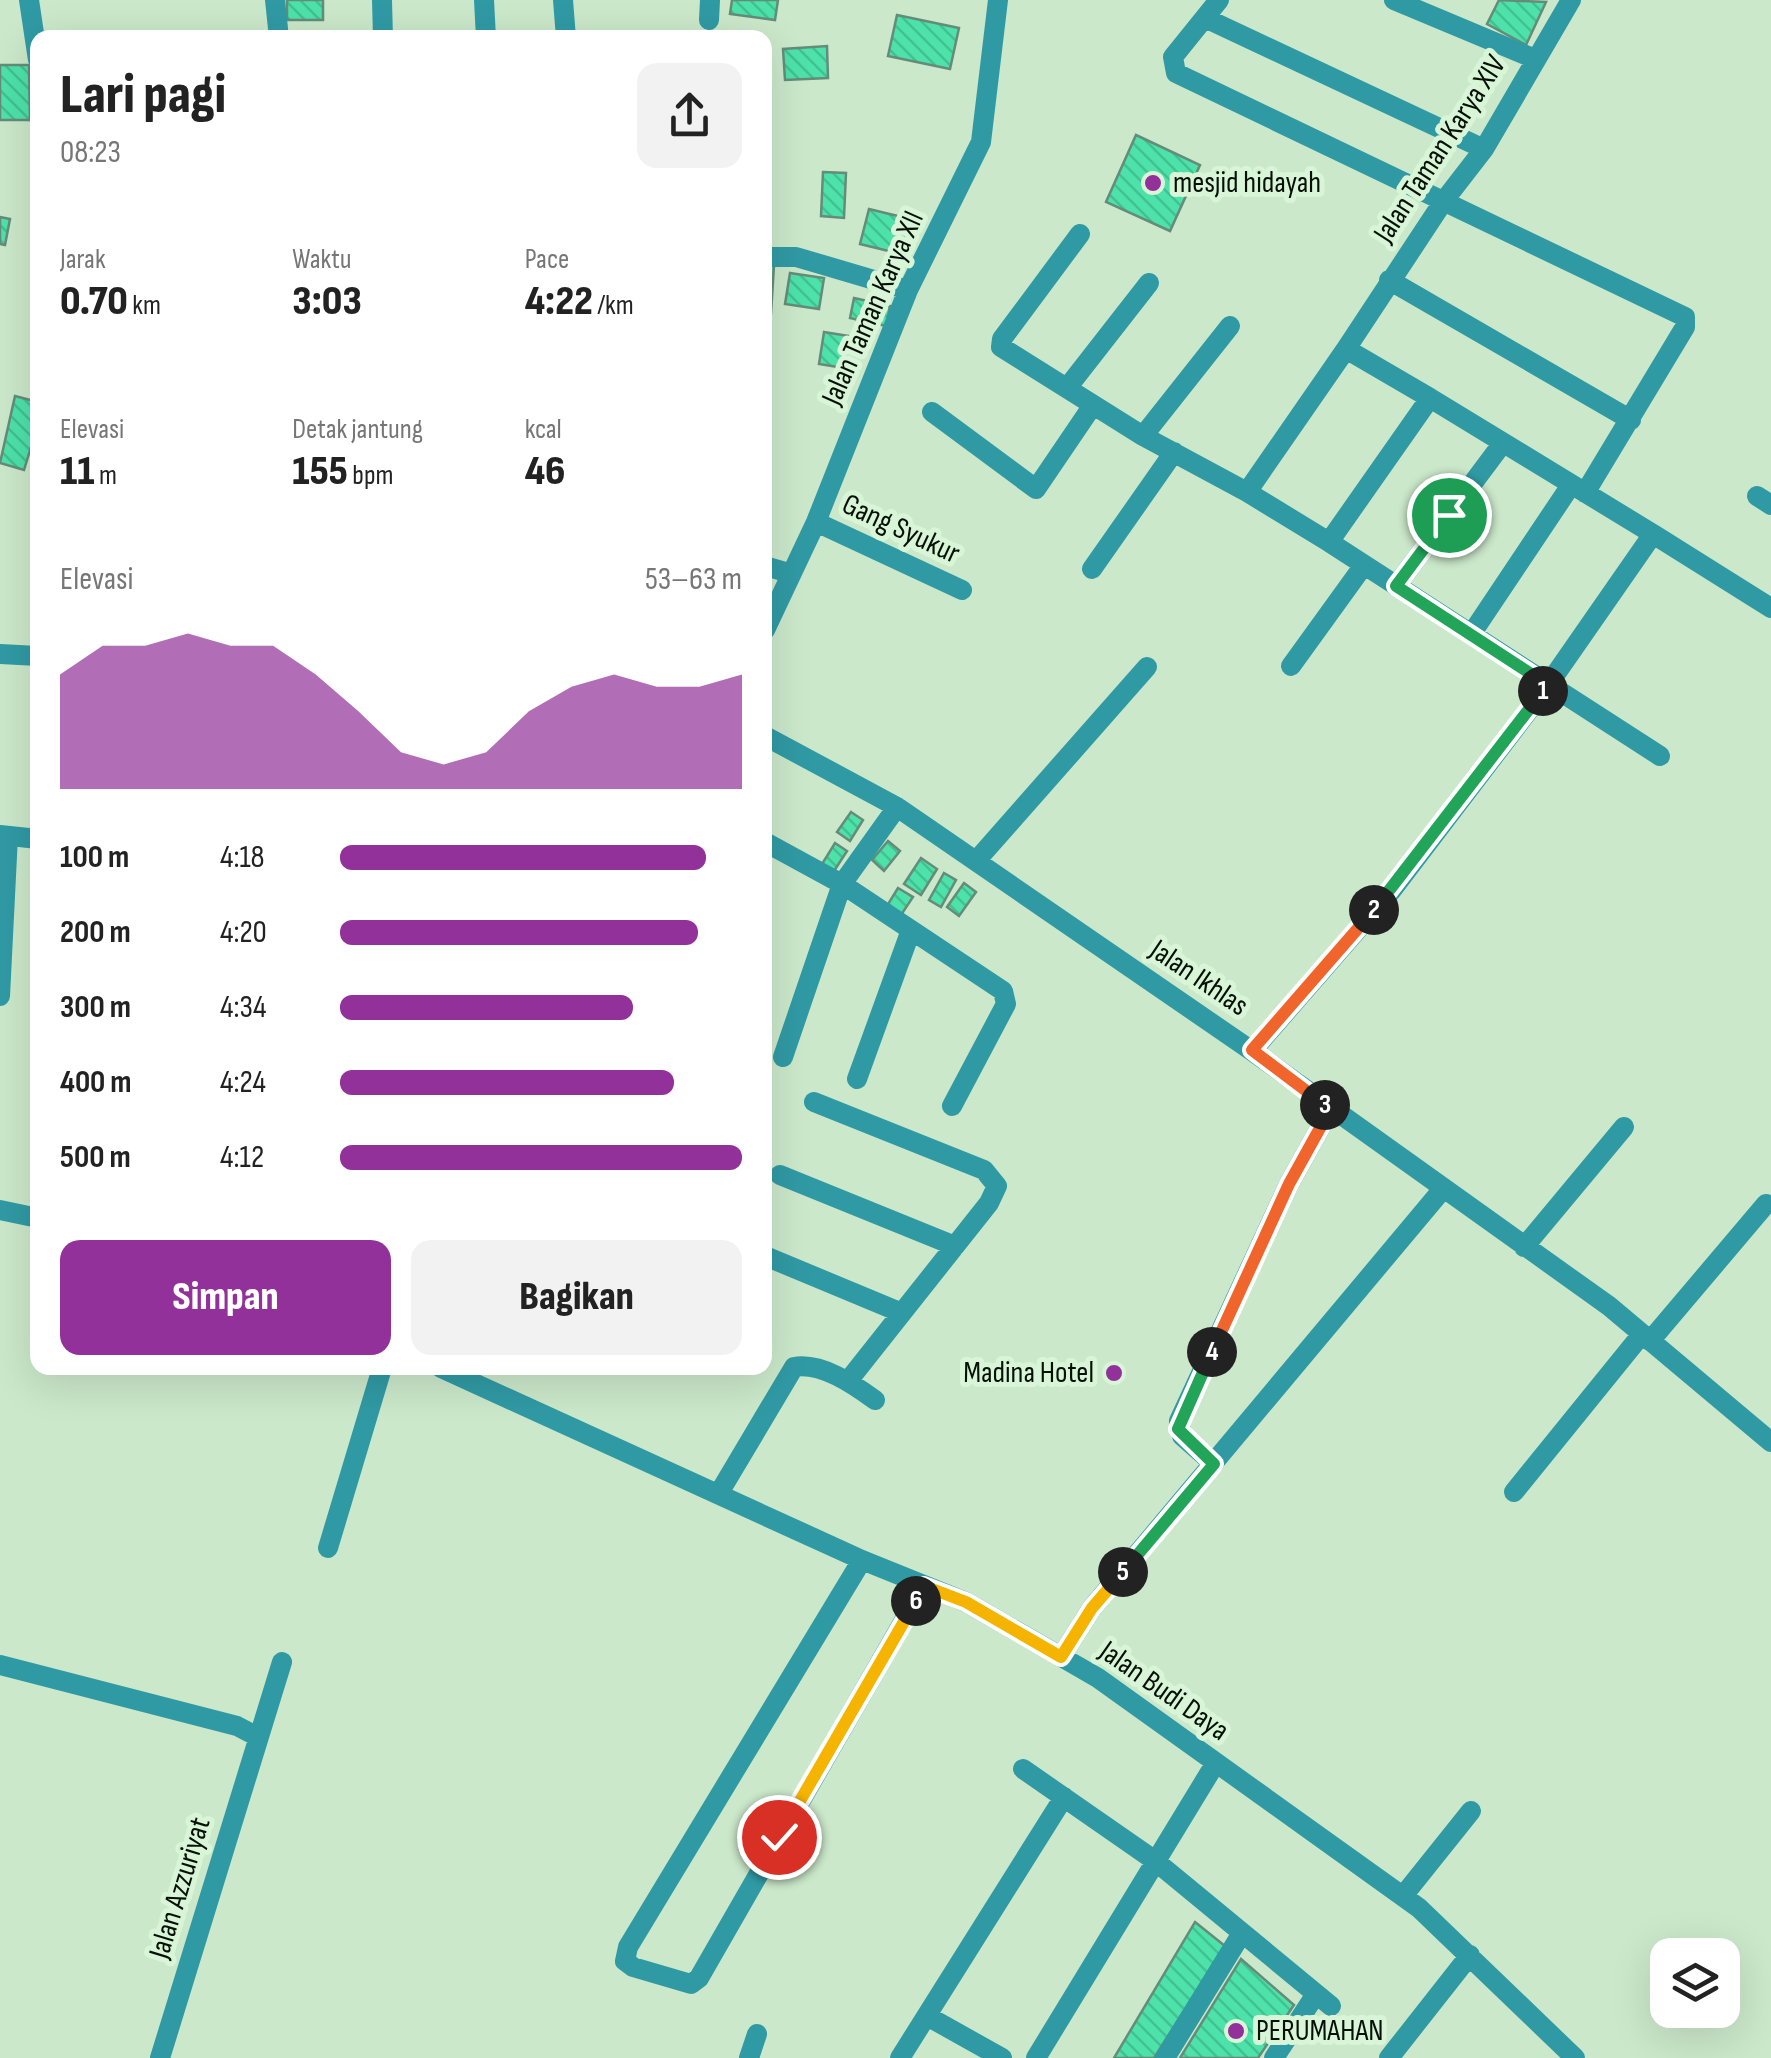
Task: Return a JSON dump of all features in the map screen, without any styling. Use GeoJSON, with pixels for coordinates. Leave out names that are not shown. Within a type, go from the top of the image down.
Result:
{"type":"FeatureCollection","features":[{"type":"Feature","properties":{"kind":"street"},"geometry":{"type":"LineString","coordinates":[[29,0],[34,30]]}},
{"type":"Feature","properties":{"kind":"street"},"geometry":{"type":"LineString","coordinates":[[275,0],[278,30]]}},
{"type":"Feature","properties":{"kind":"street"},"geometry":{"type":"LineString","coordinates":[[382,0],[383,30]]}},
{"type":"Feature","properties":{"kind":"street"},"geometry":{"type":"LineString","coordinates":[[484,0],[486,30]]}},
{"type":"Feature","properties":{"kind":"street"},"geometry":{"type":"LineString","coordinates":[[563,0],[565,30]]}},
{"type":"Feature","properties":{"kind":"street","name":"Jalan Taman Karya XII"},"geometry":{"type":"LineString","coordinates":[[772,614],[816,522],[908,290],[982,142],[998,0]]}},
{"type":"Feature","properties":{"kind":"street"},"geometry":{"type":"LineString","coordinates":[[1219,0],[1173,57],[1176,72],[1682,314],[1686,326],[1631,420],[1472,634]]}},
{"type":"Feature","properties":{"kind":"street"},"geometry":{"type":"LineString","coordinates":[[1394,0],[1535,59]]}},
{"type":"Feature","properties":{"kind":"street","name":"Jalan Taman Karya XIV"},"geometry":{"type":"LineString","coordinates":[[1248,492],[1389,280],[1484,148],[1571,0]]}},
{"type":"Feature","properties":{"kind":"street"},"geometry":{"type":"LineString","coordinates":[[1206,18],[1484,148]]}},
{"type":"Feature","properties":{"kind":"street"},"geometry":{"type":"LineString","coordinates":[[1080,234],[1001,344],[1008,353],[1143,436],[1248,492],[1329,542],[1660,756]]}},
{"type":"Feature","properties":{"kind":"street"},"geometry":{"type":"LineString","coordinates":[[772,256],[796,257],[908,290]]}},
{"type":"Feature","properties":{"kind":"street"},"geometry":{"type":"LineString","coordinates":[[1389,280],[1631,420]]}},
{"type":"Feature","properties":{"kind":"street"},"geometry":{"type":"LineString","coordinates":[[1067,388],[1148,283]]}},
{"type":"Feature","properties":{"kind":"street"},"geometry":{"type":"LineString","coordinates":[[1143,436],[1230,326]]}},
{"type":"Feature","properties":{"kind":"street"},"geometry":{"type":"LineString","coordinates":[[1346,349],[1771,608]]}},
{"type":"Feature","properties":{"kind":"street"},"geometry":{"type":"LineString","coordinates":[[1329,542],[1430,398]]}},
{"type":"Feature","properties":{"kind":"street"},"geometry":{"type":"LineString","coordinates":[[932,412],[1036,488],[1094,404]]}},
{"type":"Feature","properties":{"kind":"street"},"geometry":{"type":"LineString","coordinates":[[1396,586],[1502,444]]}},
{"type":"Feature","properties":{"kind":"street"},"geometry":{"type":"LineString","coordinates":[[1092,569],[1174,452]]}},
{"type":"Feature","properties":{"kind":"street","name":"Gang Syukur"},"geometry":{"type":"LineString","coordinates":[[816,522],[962,590]]}},
{"type":"Feature","properties":{"kind":"street"},"geometry":{"type":"LineString","coordinates":[[1252,1050],[1392,890],[1548,685],[1653,534]]}},
{"type":"Feature","properties":{"kind":"street"},"geometry":{"type":"LineString","coordinates":[[1291,666],[1364,565]]}},
{"type":"Feature","properties":{"kind":"street"},"geometry":{"type":"LineString","coordinates":[[772,568],[790,573]]}},
{"type":"Feature","properties":{"kind":"street"},"geometry":{"type":"LineString","coordinates":[[0,654],[30,656]]}},
{"type":"Feature","properties":{"kind":"street"},"geometry":{"type":"LineString","coordinates":[[976,861],[1147,667]]}},
{"type":"Feature","properties":{"kind":"street","name":"Jalan Ikhlas"},"geometry":{"type":"LineString","coordinates":[[772,740],[897,808],[1252,1050],[1646,1337],[1771,1442]]}},
{"type":"Feature","properties":{"kind":"street"},"geometry":{"type":"LineString","coordinates":[[782,1057],[842,884],[897,808]]}},
{"type":"Feature","properties":{"kind":"street"},"geometry":{"type":"LineString","coordinates":[[0,996],[4,836],[30,838]]}},
{"type":"Feature","properties":{"kind":"street"},"geometry":{"type":"LineString","coordinates":[[772,846],[842,884],[1006,996],[1006,1004],[952,1106]]}},
{"type":"Feature","properties":{"kind":"street"},"geometry":{"type":"LineString","coordinates":[[857,1079],[911,930]]}},
{"type":"Feature","properties":{"kind":"street"},"geometry":{"type":"LineString","coordinates":[[814,1102],[993,1176],[995,1193],[848,1380]]}},
{"type":"Feature","properties":{"kind":"street"},"geometry":{"type":"LineString","coordinates":[[1214,1464],[1182,1436],[1178,1424],[1289,1184],[1330,1110]]}},
{"type":"Feature","properties":{"kind":"street"},"geometry":{"type":"LineString","coordinates":[[1524,1247],[1624,1126]]}},
{"type":"Feature","properties":{"kind":"street"},"geometry":{"type":"LineString","coordinates":[[780,1175],[955,1246]]}},
{"type":"Feature","properties":{"kind":"street"},"geometry":{"type":"LineString","coordinates":[[1061,1657],[1092,1608],[1442,1190]]}},
{"type":"Feature","properties":{"kind":"street"},"geometry":{"type":"LineString","coordinates":[[1514,1492],[1766,1204]]}},
{"type":"Feature","properties":{"kind":"street"},"geometry":{"type":"LineString","coordinates":[[0,1210],[30,1216]]}},
{"type":"Feature","properties":{"kind":"street"},"geometry":{"type":"LineString","coordinates":[[772,1259],[902,1312]]}},
{"type":"Feature","properties":{"kind":"street"},"geometry":{"type":"LineString","coordinates":[[719,1493],[794,1367],[803,1365],[848,1380],[875,1400]]}},
{"type":"Feature","properties":{"kind":"street"},"geometry":{"type":"LineString","coordinates":[[328,1548],[380,1375]]}},
{"type":"Feature","properties":{"kind":"street","name":"Jalan Budi Daya"},"geometry":{"type":"LineString","coordinates":[[456,1375],[862,1560],[966,1602],[1098,1678],[1403,1896],[1575,2058]]}},
{"type":"Feature","properties":{"kind":"street"},"geometry":{"type":"LineString","coordinates":[[862,1560],[628,1947],[625,1961],[633,1966],[691,1984],[699,1978],[924,1586]]}},
{"type":"Feature","properties":{"kind":"street","name":"Jalan Azzuriyat"},"geometry":{"type":"LineString","coordinates":[[160,2058],[256,1736],[282,1662]]}},
{"type":"Feature","properties":{"kind":"street"},"geometry":{"type":"LineString","coordinates":[[0,1665],[224,1722],[256,1736]]}},
{"type":"Feature","properties":{"kind":"street"},"geometry":{"type":"LineString","coordinates":[[1036,2058],[1214,1764]]}},
{"type":"Feature","properties":{"kind":"street"},"geometry":{"type":"LineString","coordinates":[[1024,1769],[1154,1860],[1324,2000],[1274,2058]]}},
{"type":"Feature","properties":{"kind":"street"},"geometry":{"type":"LineString","coordinates":[[900,2058],[1064,1797]]}},
{"type":"Feature","properties":{"kind":"street"},"geometry":{"type":"LineString","coordinates":[[1403,1896],[1471,1811]]}},
{"type":"Feature","properties":{"kind":"street"},"geometry":{"type":"LineString","coordinates":[[1165,2058],[1242,1933]]}},
{"type":"Feature","properties":{"kind":"street"},"geometry":{"type":"LineString","coordinates":[[1390,2058],[1470,1955]]}},
{"type":"Feature","properties":{"kind":"street"},"geometry":{"type":"LineString","coordinates":[[927,2016],[1002,2058]]}},
{"type":"Feature","properties":{"kind":"street"},"geometry":{"type":"LineString","coordinates":[[749,2058],[757,2034]]}},
{"type":"Feature","properties":{"kind":"building"},"geometry":{"type":"Polygon","coordinates":[[[287,0],[323,0],[323,20],[287,20],[287,0]]]}},
{"type":"Feature","properties":{"kind":"building"},"geometry":{"type":"Polygon","coordinates":[[[732,0],[778,0],[775,20],[730,14],[732,0]]]}},
{"type":"Feature","properties":{"kind":"building"},"geometry":{"type":"Polygon","coordinates":[[[1499,0],[1546,2],[1526,45],[1487,24],[1499,0]]]}},
{"type":"Feature","properties":{"kind":"building"},"geometry":{"type":"Polygon","coordinates":[[[897,15],[959,28],[950,69],[888,56],[897,15]]]}},
{"type":"Feature","properties":{"kind":"building"},"geometry":{"type":"Polygon","coordinates":[[[827,46],[828,78],[785,80],[783,49],[827,46]]]}},
{"type":"Feature","properties":{"kind":"building"},"geometry":{"type":"Polygon","coordinates":[[[0,65],[29,65],[30,120],[0,120],[0,65]]]}},
{"type":"Feature","properties":{"kind":"building","name":"mesjid hidayah"},"geometry":{"type":"Polygon","coordinates":[[[1136,135],[1200,165],[1170,231],[1106,202],[1136,135]]]}},
{"type":"Feature","properties":{"kind":"building"},"geometry":{"type":"Polygon","coordinates":[[[823,172],[846,173],[844,218],[821,216],[823,172]]]}},
{"type":"Feature","properties":{"kind":"building"},"geometry":{"type":"Polygon","coordinates":[[[869,209],[910,219],[901,254],[860,244],[869,209]]]}},
{"type":"Feature","properties":{"kind":"building"},"geometry":{"type":"Polygon","coordinates":[[[0,217],[10,219],[5,245],[0,244],[0,217]]]}},
{"type":"Feature","properties":{"kind":"building"},"geometry":{"type":"Polygon","coordinates":[[[790,273],[824,278],[819,309],[785,304],[790,273]]]}},
{"type":"Feature","properties":{"kind":"building"},"geometry":{"type":"Polygon","coordinates":[[[854,298],[890,306],[886,326],[850,318],[854,298]]]}},
{"type":"Feature","properties":{"kind":"building"},"geometry":{"type":"Polygon","coordinates":[[[824,332],[849,336],[844,368],[819,364],[824,332]]]}},
{"type":"Feature","properties":{"kind":"building"},"geometry":{"type":"Polygon","coordinates":[[[15,396],[30,400],[30,450],[24,470],[0,463],[15,396]]]}},
{"type":"Feature","properties":{"kind":"building"},"geometry":{"type":"Polygon","coordinates":[[[851,812],[863,820],[850,841],[837,832],[851,812]]]}},
{"type":"Feature","properties":{"kind":"building"},"geometry":{"type":"Polygon","coordinates":[[[888,841],[900,851],[884,871],[872,860],[888,841]]]}},
{"type":"Feature","properties":{"kind":"building"},"geometry":{"type":"Polygon","coordinates":[[[835,843],[847,851],[834,871],[822,864],[835,843]]]}},
{"type":"Feature","properties":{"kind":"building"},"geometry":{"type":"Polygon","coordinates":[[[921,858],[937,869],[921,895],[904,884],[921,858]]]}},
{"type":"Feature","properties":{"kind":"building"},"geometry":{"type":"Polygon","coordinates":[[[944,873],[956,880],[941,907],[929,900],[944,873]]]}},
{"type":"Feature","properties":{"kind":"building"},"geometry":{"type":"Polygon","coordinates":[[[964,883],[976,892],[959,916],[947,907],[964,883]]]}},
{"type":"Feature","properties":{"kind":"building"},"geometry":{"type":"Polygon","coordinates":[[[898,888],[913,897],[899,918],[885,909],[898,888]]]}},
{"type":"Feature","properties":{"kind":"building","name":"PERUMAHAN"},"geometry":{"type":"Polygon","coordinates":[[[1195,1922],[1225,1946],[1154,2058],[1114,2058],[1195,1922]]]}},
{"type":"Feature","properties":{"kind":"building","name":"PERUMAHAN"},"geometry":{"type":"Polygon","coordinates":[[[1241,1959],[1294,2005],[1258,2058],[1180,2058],[1241,1959]]]}},
{"type":"Feature","properties":{"kind":"place","name":"mesjid hidayah"},"geometry":{"type":"Point","coordinates":[1153,183]}},
{"type":"Feature","properties":{"kind":"place","name":"Madina Hotel"},"geometry":{"type":"Point","coordinates":[1114,1373]}},
{"type":"Feature","properties":{"kind":"place","name":"PERUMAHAN"},"geometry":{"type":"Point","coordinates":[1236,2031]}},
{"type":"Feature","properties":{"kind":"route"},"geometry":{"type":"LineString","coordinates":[[779,1837],[924,1586],[966,1602],[1061,1657],[1092,1608],[1214,1464],[1182,1436],[1178,1424],[1289,1184],[1330,1110],[1252,1050],[1392,890],[1548,685],[1396,586],[1449,515]]}}]}
